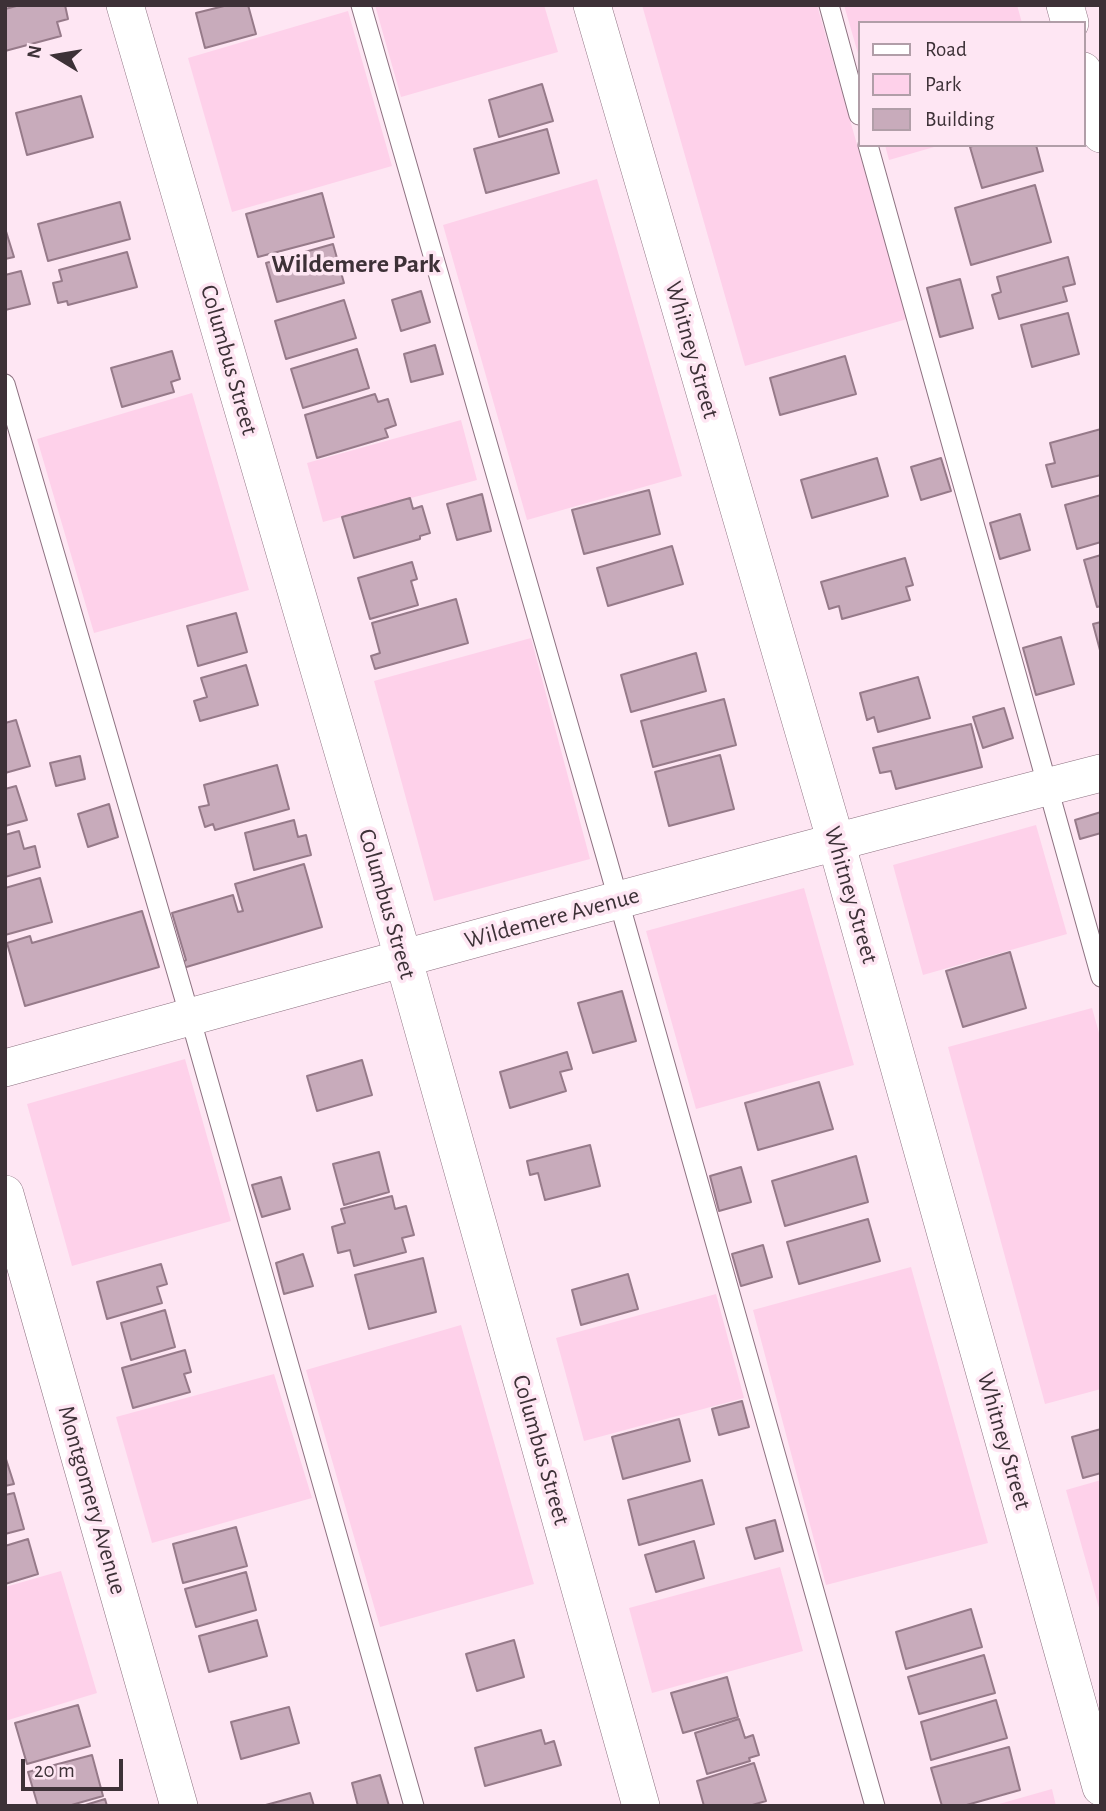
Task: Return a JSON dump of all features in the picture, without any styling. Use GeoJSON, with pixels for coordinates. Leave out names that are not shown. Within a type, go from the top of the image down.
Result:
{"type":"FeatureCollection","features":[{"type":"Feature","properties":{"kind":"street","name":"Columbus Street"},"geometry":{"type":"LineString","coordinates":[[125,5],[403,957],[641,1806]]}},
{"type":"Feature","properties":{"kind":"street","name":"Whitney Street"},"geometry":{"type":"LineString","coordinates":[[592,5],[836,842],[1101,1787]]}},
{"type":"Feature","properties":{"kind":"street"},"geometry":{"type":"LineString","coordinates":[[1085,78],[1101,134]]}},
{"type":"Feature","properties":{"kind":"street","name":"Wildemere Avenue"},"geometry":{"type":"LineString","coordinates":[[5,1068],[403,957],[1101,773]]}},
{"type":"Feature","properties":{"kind":"street","name":"Montgomery Avenue"},"geometry":{"type":"LineString","coordinates":[[5,1194],[179,1806]]}},
{"type":"Feature","properties":{"kind":"lane"},"geometry":{"type":"LineString","coordinates":[[361,5],[875,1806]]}},
{"type":"Feature","properties":{"kind":"lane"},"geometry":{"type":"LineString","coordinates":[[829,5],[858,111]]}},
{"type":"Feature","properties":{"kind":"lane"},"geometry":{"type":"LineString","coordinates":[[869,147],[1101,977]]}},
{"type":"Feature","properties":{"kind":"lane"},"geometry":{"type":"LineString","coordinates":[[5,384],[190,1017],[414,1806]]}},
{"type":"Feature","properties":{"kind":"green space"},"geometry":{"type":"Polygon","coordinates":[[[375,5],[544,5],[558,52],[401,97],[375,5]]]}},
{"type":"Feature","properties":{"kind":"green space"},"geometry":{"type":"Polygon","coordinates":[[[642,5],[817,5],[907,319],[745,366],[642,5]]]}},
{"type":"Feature","properties":{"kind":"green space"},"geometry":{"type":"Polygon","coordinates":[[[844,5],[1017,5],[1021,21],[858,21],[858,54],[844,5]]]}},
{"type":"Feature","properties":{"kind":"green space"},"geometry":{"type":"Polygon","coordinates":[[[348,11],[392,166],[232,212],[188,58],[348,11]]]}},
{"type":"Feature","properties":{"kind":"green space"},"geometry":{"type":"Polygon","coordinates":[[[886,147],[934,147],[889,160],[886,147]]]}},
{"type":"Feature","properties":{"kind":"green space"},"geometry":{"type":"Polygon","coordinates":[[[597,179],[682,476],[527,520],[443,225],[597,179]]]}},
{"type":"Feature","properties":{"kind":"green space"},"geometry":{"type":"Polygon","coordinates":[[[192,393],[249,590],[94,633],[37,439],[192,393]]]}},
{"type":"Feature","properties":{"kind":"green space"},"geometry":{"type":"Polygon","coordinates":[[[461,420],[477,480],[323,522],[307,463],[461,420]]]}},
{"type":"Feature","properties":{"kind":"green space"},"geometry":{"type":"Polygon","coordinates":[[[531,638],[590,859],[434,901],[374,681],[531,638]]]}},
{"type":"Feature","properties":{"kind":"green space"},"geometry":{"type":"Polygon","coordinates":[[[1036,825],[1067,934],[923,975],[893,865],[1036,825]]]}},
{"type":"Feature","properties":{"kind":"green space"},"geometry":{"type":"Polygon","coordinates":[[[804,888],[854,1065],[696,1109],[646,931],[804,888]]]}},
{"type":"Feature","properties":{"kind":"green space"},"geometry":{"type":"Polygon","coordinates":[[[1092,1008],[1101,1040],[1101,1389],[1045,1404],[948,1047],[1092,1008]]]}},
{"type":"Feature","properties":{"kind":"green space"},"geometry":{"type":"Polygon","coordinates":[[[185,1059],[231,1221],[72,1266],[27,1104],[185,1059]]]}},
{"type":"Feature","properties":{"kind":"green space"},"geometry":{"type":"Polygon","coordinates":[[[911,1267],[988,1543],[826,1585],[753,1310],[911,1267]]]}},
{"type":"Feature","properties":{"kind":"green space"},"geometry":{"type":"Polygon","coordinates":[[[716,1294],[744,1398],[584,1441],[556,1338],[716,1294]]]}},
{"type":"Feature","properties":{"kind":"green space"},"geometry":{"type":"Polygon","coordinates":[[[461,1325],[534,1584],[380,1627],[306,1370],[461,1325]]]}},
{"type":"Feature","properties":{"kind":"green space"},"geometry":{"type":"Polygon","coordinates":[[[274,1374],[312,1498],[152,1543],[116,1417],[274,1374]]]}},
{"type":"Feature","properties":{"kind":"green space"},"geometry":{"type":"Polygon","coordinates":[[[1101,1480],[1101,1615],[1066,1490],[1101,1480]]]}},
{"type":"Feature","properties":{"kind":"green space"},"geometry":{"type":"Polygon","coordinates":[[[780,1567],[803,1651],[652,1693],[629,1608],[780,1567]]]}},
{"type":"Feature","properties":{"kind":"green space"},"geometry":{"type":"Polygon","coordinates":[[[61,1571],[97,1693],[5,1721],[5,1587],[61,1571]]]}},
{"type":"Feature","properties":{"kind":"green space"},"geometry":{"type":"Polygon","coordinates":[[[1052,1789],[1056,1806],[992,1806],[1052,1789]]]}},
{"type":"Feature","properties":{"kind":"building"},"geometry":{"type":"Polygon","coordinates":[[[20,5],[65,5],[68,19],[57,22],[61,36],[5,51],[5,9],[20,5]]]}},
{"type":"Feature","properties":{"kind":"building"},"geometry":{"type":"Polygon","coordinates":[[[228,5],[248,5],[256,34],[205,48],[196,13],[228,5]]]}},
{"type":"Feature","properties":{"kind":"building"},"geometry":{"type":"Polygon","coordinates":[[[542,84],[553,121],[499,137],[489,100],[542,84]]]}},
{"type":"Feature","properties":{"kind":"building"},"geometry":{"type":"Polygon","coordinates":[[[81,96],[93,137],[27,155],[16,113],[81,96]]]}},
{"type":"Feature","properties":{"kind":"building"},"geometry":{"type":"Polygon","coordinates":[[[547,129],[559,173],[486,193],[474,149],[547,129]]]}},
{"type":"Feature","properties":{"kind":"building"},"geometry":{"type":"Polygon","coordinates":[[[970,147],[1037,147],[1043,171],[982,188],[970,147]]]}},
{"type":"Feature","properties":{"kind":"building"},"geometry":{"type":"Polygon","coordinates":[[[1035,185],[1051,242],[971,265],[955,208],[1035,185]]]}},
{"type":"Feature","properties":{"kind":"building"},"geometry":{"type":"Polygon","coordinates":[[[322,193],[334,237],[258,257],[246,214],[322,193]]]}},
{"type":"Feature","properties":{"kind":"building"},"geometry":{"type":"Polygon","coordinates":[[[120,202],[130,239],[48,261],[38,224],[120,202]]]}},
{"type":"Feature","properties":{"kind":"building"},"geometry":{"type":"Polygon","coordinates":[[[5,228],[14,257],[5,259],[5,228]]]}},
{"type":"Feature","properties":{"kind":"building"},"geometry":{"type":"Polygon","coordinates":[[[333,244],[344,283],[277,302],[266,263],[333,244]]]}},
{"type":"Feature","properties":{"kind":"building"},"geometry":{"type":"Polygon","coordinates":[[[127,252],[137,287],[68,305],[67,301],[58,303],[53,283],[62,281],[59,270],[127,252]]]}},
{"type":"Feature","properties":{"kind":"building"},"geometry":{"type":"Polygon","coordinates":[[[1068,257],[1075,284],[1063,287],[1067,301],[999,319],[992,295],[1001,292],[997,277],[1068,257]]]}},
{"type":"Feature","properties":{"kind":"building"},"geometry":{"type":"Polygon","coordinates":[[[21,271],[30,304],[5,310],[5,275],[21,271]]]}},
{"type":"Feature","properties":{"kind":"building"},"geometry":{"type":"Polygon","coordinates":[[[960,279],[973,328],[940,337],[927,288],[960,279]]]}},
{"type":"Feature","properties":{"kind":"building"},"geometry":{"type":"Polygon","coordinates":[[[421,291],[430,322],[401,331],[392,300],[421,291]]]}},
{"type":"Feature","properties":{"kind":"building"},"geometry":{"type":"Polygon","coordinates":[[[344,300],[356,338],[286,359],[275,321],[344,300]]]}},
{"type":"Feature","properties":{"kind":"building"},"geometry":{"type":"Polygon","coordinates":[[[1068,313],[1079,354],[1032,367],[1021,325],[1068,313]]]}},
{"type":"Feature","properties":{"kind":"building"},"geometry":{"type":"Polygon","coordinates":[[[435,345],[443,374],[411,382],[404,354],[435,345]]]}},
{"type":"Feature","properties":{"kind":"building"},"geometry":{"type":"Polygon","coordinates":[[[357,349],[369,388],[303,408],[291,369],[357,349]]]}},
{"type":"Feature","properties":{"kind":"building"},"geometry":{"type":"Polygon","coordinates":[[[172,351],[180,379],[171,382],[174,392],[122,407],[111,368],[172,351]]]}},
{"type":"Feature","properties":{"kind":"building"},"geometry":{"type":"Polygon","coordinates":[[[845,356],[856,394],[780,415],[770,378],[845,356]]]}},
{"type":"Feature","properties":{"kind":"building"},"geometry":{"type":"Polygon","coordinates":[[[375,394],[378,402],[388,399],[396,425],[385,429],[388,437],[317,458],[305,415],[375,394]]]}},
{"type":"Feature","properties":{"kind":"building"},"geometry":{"type":"Polygon","coordinates":[[[1101,429],[1101,475],[1052,487],[1046,465],[1055,463],[1050,443],[1101,429]]]}},
{"type":"Feature","properties":{"kind":"building"},"geometry":{"type":"Polygon","coordinates":[[[877,458],[888,496],[812,518],[801,480],[877,458]]]}},
{"type":"Feature","properties":{"kind":"building"},"geometry":{"type":"Polygon","coordinates":[[[941,458],[951,491],[921,500],[911,467],[941,458]]]}},
{"type":"Feature","properties":{"kind":"building"},"geometry":{"type":"Polygon","coordinates":[[[649,490],[660,534],[584,554],[572,510],[649,490]]]}},
{"type":"Feature","properties":{"kind":"building"},"geometry":{"type":"Polygon","coordinates":[[[482,494],[491,531],[457,540],[447,504],[482,494]]]}},
{"type":"Feature","properties":{"kind":"building"},"geometry":{"type":"Polygon","coordinates":[[[1101,495],[1101,542],[1077,549],[1065,505],[1101,495]]]}},
{"type":"Feature","properties":{"kind":"building"},"geometry":{"type":"Polygon","coordinates":[[[410,498],[413,509],[422,506],[430,533],[420,536],[420,539],[354,558],[342,517],[410,498]]]}},
{"type":"Feature","properties":{"kind":"building"},"geometry":{"type":"Polygon","coordinates":[[[1020,514],[1030,550],[1000,559],[990,523],[1020,514]]]}},
{"type":"Feature","properties":{"kind":"building"},"geometry":{"type":"Polygon","coordinates":[[[672,546],[683,584],[608,606],[597,568],[672,546]]]}},
{"type":"Feature","properties":{"kind":"building"},"geometry":{"type":"Polygon","coordinates":[[[1101,555],[1101,606],[1097,607],[1084,560],[1101,555]]]}},
{"type":"Feature","properties":{"kind":"building"},"geometry":{"type":"Polygon","coordinates":[[[905,558],[913,585],[906,587],[910,600],[842,619],[839,606],[829,609],[821,582],[905,558]]]}},
{"type":"Feature","properties":{"kind":"building"},"geometry":{"type":"Polygon","coordinates":[[[412,562],[417,579],[411,581],[418,605],[370,619],[358,578],[412,562]]]}},
{"type":"Feature","properties":{"kind":"building"},"geometry":{"type":"Polygon","coordinates":[[[456,599],[468,643],[375,669],[371,656],[380,653],[372,623],[456,599]]]}},
{"type":"Feature","properties":{"kind":"building"},"geometry":{"type":"Polygon","coordinates":[[[236,613],[247,652],[198,666],[187,626],[236,613]]]}},
{"type":"Feature","properties":{"kind":"building"},"geometry":{"type":"Polygon","coordinates":[[[1101,622],[1101,654],[1093,624],[1101,622]]]}},
{"type":"Feature","properties":{"kind":"building"},"geometry":{"type":"Polygon","coordinates":[[[1061,637],[1074,684],[1036,695],[1023,648],[1061,637]]]}},
{"type":"Feature","properties":{"kind":"building"},"geometry":{"type":"Polygon","coordinates":[[[696,653],[706,691],[631,712],[621,675],[696,653]]]}},
{"type":"Feature","properties":{"kind":"building"},"geometry":{"type":"Polygon","coordinates":[[[246,665],[258,705],[200,721],[194,701],[207,697],[201,678],[246,665]]]}},
{"type":"Feature","properties":{"kind":"building"},"geometry":{"type":"Polygon","coordinates":[[[918,677],[930,718],[878,732],[874,717],[867,720],[860,693],[918,677]]]}},
{"type":"Feature","properties":{"kind":"building"},"geometry":{"type":"Polygon","coordinates":[[[724,699],[736,745],[653,767],[641,721],[724,699]]]}},
{"type":"Feature","properties":{"kind":"building"},"geometry":{"type":"Polygon","coordinates":[[[1004,708],[1013,738],[983,748],[973,717],[1004,708]]]}},
{"type":"Feature","properties":{"kind":"building"},"geometry":{"type":"Polygon","coordinates":[[[16,720],[30,766],[5,773],[5,723],[16,720]]]}},
{"type":"Feature","properties":{"kind":"building"},"geometry":{"type":"Polygon","coordinates":[[[971,724],[982,767],[896,789],[891,771],[880,773],[873,748],[971,724]]]}},
{"type":"Feature","properties":{"kind":"building"},"geometry":{"type":"Polygon","coordinates":[[[720,755],[734,809],[669,826],[655,772],[720,755]]]}},
{"type":"Feature","properties":{"kind":"building"},"geometry":{"type":"Polygon","coordinates":[[[80,756],[85,779],[56,786],[50,763],[80,756]]]}},
{"type":"Feature","properties":{"kind":"building"},"geometry":{"type":"Polygon","coordinates":[[[277,765],[289,809],[215,830],[213,824],[205,827],[199,807],[209,805],[204,785],[277,765]]]}},
{"type":"Feature","properties":{"kind":"building"},"geometry":{"type":"Polygon","coordinates":[[[16,786],[27,820],[5,826],[5,789],[16,786]]]}},
{"type":"Feature","properties":{"kind":"building"},"geometry":{"type":"Polygon","coordinates":[[[109,804],[118,837],[88,847],[78,814],[109,804]]]}},
{"type":"Feature","properties":{"kind":"building"},"geometry":{"type":"Polygon","coordinates":[[[1101,812],[1101,833],[1080,839],[1075,820],[1101,812]]]}},
{"type":"Feature","properties":{"kind":"building"},"geometry":{"type":"Polygon","coordinates":[[[294,820],[298,837],[306,835],[311,855],[254,870],[245,833],[294,820]]]}},
{"type":"Feature","properties":{"kind":"building"},"geometry":{"type":"Polygon","coordinates":[[[19,831],[24,849],[35,846],[40,867],[5,877],[5,835],[19,831]]]}},
{"type":"Feature","properties":{"kind":"building"},"geometry":{"type":"Polygon","coordinates":[[[304,864],[322,927],[183,968],[182,962],[186,960],[172,913],[233,895],[238,912],[243,911],[235,884],[304,864]]]}},
{"type":"Feature","properties":{"kind":"building"},"geometry":{"type":"Polygon","coordinates":[[[40,878],[52,922],[5,935],[5,888],[40,878]]]}},
{"type":"Feature","properties":{"kind":"building"},"geometry":{"type":"Polygon","coordinates":[[[142,911],[159,967],[25,1006],[7,943],[30,936],[32,943],[142,911]]]}},
{"type":"Feature","properties":{"kind":"building"},"geometry":{"type":"Polygon","coordinates":[[[1010,952],[1026,1008],[963,1027],[946,971],[1010,952]]]}},
{"type":"Feature","properties":{"kind":"building"},"geometry":{"type":"Polygon","coordinates":[[[622,991],[636,1041],[593,1053],[578,1003],[622,991]]]}},
{"type":"Feature","properties":{"kind":"building"},"geometry":{"type":"Polygon","coordinates":[[[567,1052],[572,1069],[560,1072],[566,1091],[510,1108],[500,1072],[567,1052]]]}},
{"type":"Feature","properties":{"kind":"building"},"geometry":{"type":"Polygon","coordinates":[[[362,1060],[372,1095],[317,1111],[307,1076],[362,1060]]]}},
{"type":"Feature","properties":{"kind":"building"},"geometry":{"type":"Polygon","coordinates":[[[819,1082],[833,1129],[758,1150],[745,1103],[819,1082]]]}},
{"type":"Feature","properties":{"kind":"building"},"geometry":{"type":"Polygon","coordinates":[[[590,1145],[600,1186],[545,1200],[538,1173],[530,1175],[527,1161],[590,1145]]]}},
{"type":"Feature","properties":{"kind":"building"},"geometry":{"type":"Polygon","coordinates":[[[379,1152],[389,1192],[344,1205],[333,1164],[379,1152]]]}},
{"type":"Feature","properties":{"kind":"building"},"geometry":{"type":"Polygon","coordinates":[[[856,1156],[868,1202],[785,1226],[772,1181],[856,1156]]]}},
{"type":"Feature","properties":{"kind":"building"},"geometry":{"type":"Polygon","coordinates":[[[741,1167],[751,1202],[719,1211],[710,1176],[741,1167]]]}},
{"type":"Feature","properties":{"kind":"building"},"geometry":{"type":"Polygon","coordinates":[[[281,1177],[290,1209],[262,1217],[252,1185],[281,1177]]]}},
{"type":"Feature","properties":{"kind":"building"},"geometry":{"type":"Polygon","coordinates":[[[392,1196],[395,1209],[406,1206],[414,1235],[402,1238],[406,1252],[354,1266],[350,1250],[338,1253],[332,1227],[345,1223],[341,1209],[392,1196]]]}},
{"type":"Feature","properties":{"kind":"building"},"geometry":{"type":"Polygon","coordinates":[[[868,1219],[880,1261],[799,1284],[787,1242],[868,1219]]]}},
{"type":"Feature","properties":{"kind":"building"},"geometry":{"type":"Polygon","coordinates":[[[763,1245],[772,1277],[741,1286],[732,1254],[763,1245]]]}},
{"type":"Feature","properties":{"kind":"building"},"geometry":{"type":"Polygon","coordinates":[[[303,1254],[313,1286],[284,1294],[276,1263],[303,1254]]]}},
{"type":"Feature","properties":{"kind":"building"},"geometry":{"type":"Polygon","coordinates":[[[423,1258],[436,1312],[369,1329],[355,1275],[423,1258]]]}},
{"type":"Feature","properties":{"kind":"building"},"geometry":{"type":"Polygon","coordinates":[[[161,1264],[167,1284],[157,1287],[162,1303],[107,1319],[97,1282],[161,1264]]]}},
{"type":"Feature","properties":{"kind":"building"},"geometry":{"type":"Polygon","coordinates":[[[628,1274],[638,1309],[581,1325],[572,1290],[628,1274]]]}},
{"type":"Feature","properties":{"kind":"building"},"geometry":{"type":"Polygon","coordinates":[[[165,1310],[175,1347],[131,1360],[121,1323],[165,1310]]]}},
{"type":"Feature","properties":{"kind":"building"},"geometry":{"type":"Polygon","coordinates":[[[185,1350],[191,1372],[184,1374],[190,1392],[133,1408],[122,1368],[185,1350]]]}},
{"type":"Feature","properties":{"kind":"building"},"geometry":{"type":"Polygon","coordinates":[[[742,1401],[749,1427],[719,1435],[712,1409],[742,1401]]]}},
{"type":"Feature","properties":{"kind":"building"},"geometry":{"type":"Polygon","coordinates":[[[679,1419],[690,1461],[623,1479],[612,1437],[679,1419]]]}},
{"type":"Feature","properties":{"kind":"building"},"geometry":{"type":"Polygon","coordinates":[[[1101,1429],[1101,1473],[1083,1478],[1072,1437],[1101,1429]]]}},
{"type":"Feature","properties":{"kind":"building"},"geometry":{"type":"Polygon","coordinates":[[[5,1456],[14,1484],[5,1486],[5,1456]]]}},
{"type":"Feature","properties":{"kind":"building"},"geometry":{"type":"Polygon","coordinates":[[[702,1480],[714,1524],[639,1545],[628,1500],[702,1480]]]}},
{"type":"Feature","properties":{"kind":"building"},"geometry":{"type":"Polygon","coordinates":[[[14,1493],[24,1529],[5,1534],[5,1495],[14,1493]]]}},
{"type":"Feature","properties":{"kind":"building"},"geometry":{"type":"Polygon","coordinates":[[[775,1520],[783,1551],[755,1559],[746,1528],[775,1520]]]}},
{"type":"Feature","properties":{"kind":"building"},"geometry":{"type":"Polygon","coordinates":[[[236,1527],[247,1566],[183,1583],[173,1544],[236,1527]]]}},
{"type":"Feature","properties":{"kind":"building"},"geometry":{"type":"Polygon","coordinates":[[[28,1539],[38,1574],[5,1584],[5,1546],[28,1539]]]}},
{"type":"Feature","properties":{"kind":"building"},"geometry":{"type":"Polygon","coordinates":[[[694,1541],[704,1578],[656,1592],[645,1555],[694,1541]]]}},
{"type":"Feature","properties":{"kind":"building"},"geometry":{"type":"Polygon","coordinates":[[[246,1572],[256,1610],[196,1627],[185,1589],[246,1572]]]}},
{"type":"Feature","properties":{"kind":"building"},"geometry":{"type":"Polygon","coordinates":[[[971,1609],[982,1647],[906,1669],[896,1632],[971,1609]]]}},
{"type":"Feature","properties":{"kind":"building"},"geometry":{"type":"Polygon","coordinates":[[[257,1620],[267,1656],[209,1672],[199,1636],[257,1620]]]}},
{"type":"Feature","properties":{"kind":"building"},"geometry":{"type":"Polygon","coordinates":[[[514,1640],[524,1677],[477,1691],[466,1654],[514,1640]]]}},
{"type":"Feature","properties":{"kind":"building"},"geometry":{"type":"Polygon","coordinates":[[[984,1655],[995,1693],[919,1714],[908,1677],[984,1655]]]}},
{"type":"Feature","properties":{"kind":"building"},"geometry":{"type":"Polygon","coordinates":[[[727,1677],[738,1717],[683,1733],[671,1693],[727,1677]]]}},
{"type":"Feature","properties":{"kind":"building"},"geometry":{"type":"Polygon","coordinates":[[[996,1700],[1007,1738],[931,1760],[921,1722],[996,1700]]]}},
{"type":"Feature","properties":{"kind":"building"},"geometry":{"type":"Polygon","coordinates":[[[78,1705],[90,1746],[27,1764],[15,1723],[78,1705]]]}},
{"type":"Feature","properties":{"kind":"building"},"geometry":{"type":"Polygon","coordinates":[[[289,1707],[299,1743],[241,1759],[231,1722],[289,1707]]]}},
{"type":"Feature","properties":{"kind":"building"},"geometry":{"type":"Polygon","coordinates":[[[739,1719],[745,1738],[753,1735],[759,1755],[749,1758],[750,1761],[707,1774],[695,1733],[739,1719]]]}},
{"type":"Feature","properties":{"kind":"building"},"geometry":{"type":"Polygon","coordinates":[[[541,1730],[545,1744],[554,1741],[561,1765],[485,1786],[475,1748],[541,1730]]]}},
{"type":"Feature","properties":{"kind":"building"},"geometry":{"type":"Polygon","coordinates":[[[1009,1747],[1020,1790],[963,1806],[942,1806],[931,1768],[1009,1747]]]}},
{"type":"Feature","properties":{"kind":"building"},"geometry":{"type":"Polygon","coordinates":[[[92,1755],[103,1796],[68,1806],[38,1806],[28,1772],[92,1755]]]}},
{"type":"Feature","properties":{"kind":"building"},"geometry":{"type":"Polygon","coordinates":[[[754,1763],[766,1801],[749,1806],[704,1806],[697,1781],[754,1763]]]}},
{"type":"Feature","properties":{"kind":"building"},"geometry":{"type":"Polygon","coordinates":[[[380,1775],[389,1806],[358,1806],[352,1783],[380,1775]]]}},
{"type":"Feature","properties":{"kind":"building"},"geometry":{"type":"Polygon","coordinates":[[[310,1793],[314,1806],[262,1806],[310,1793]]]}},
{"type":"Feature","properties":{"kind":"building"},"geometry":{"type":"Polygon","coordinates":[[[105,1799],[107,1806],[82,1806],[105,1799]]]}},
{"type":"Feature","properties":{"kind":"district","name":"Wildemere Park"},"geometry":{"type":"Point","coordinates":[356,264]}}]}
